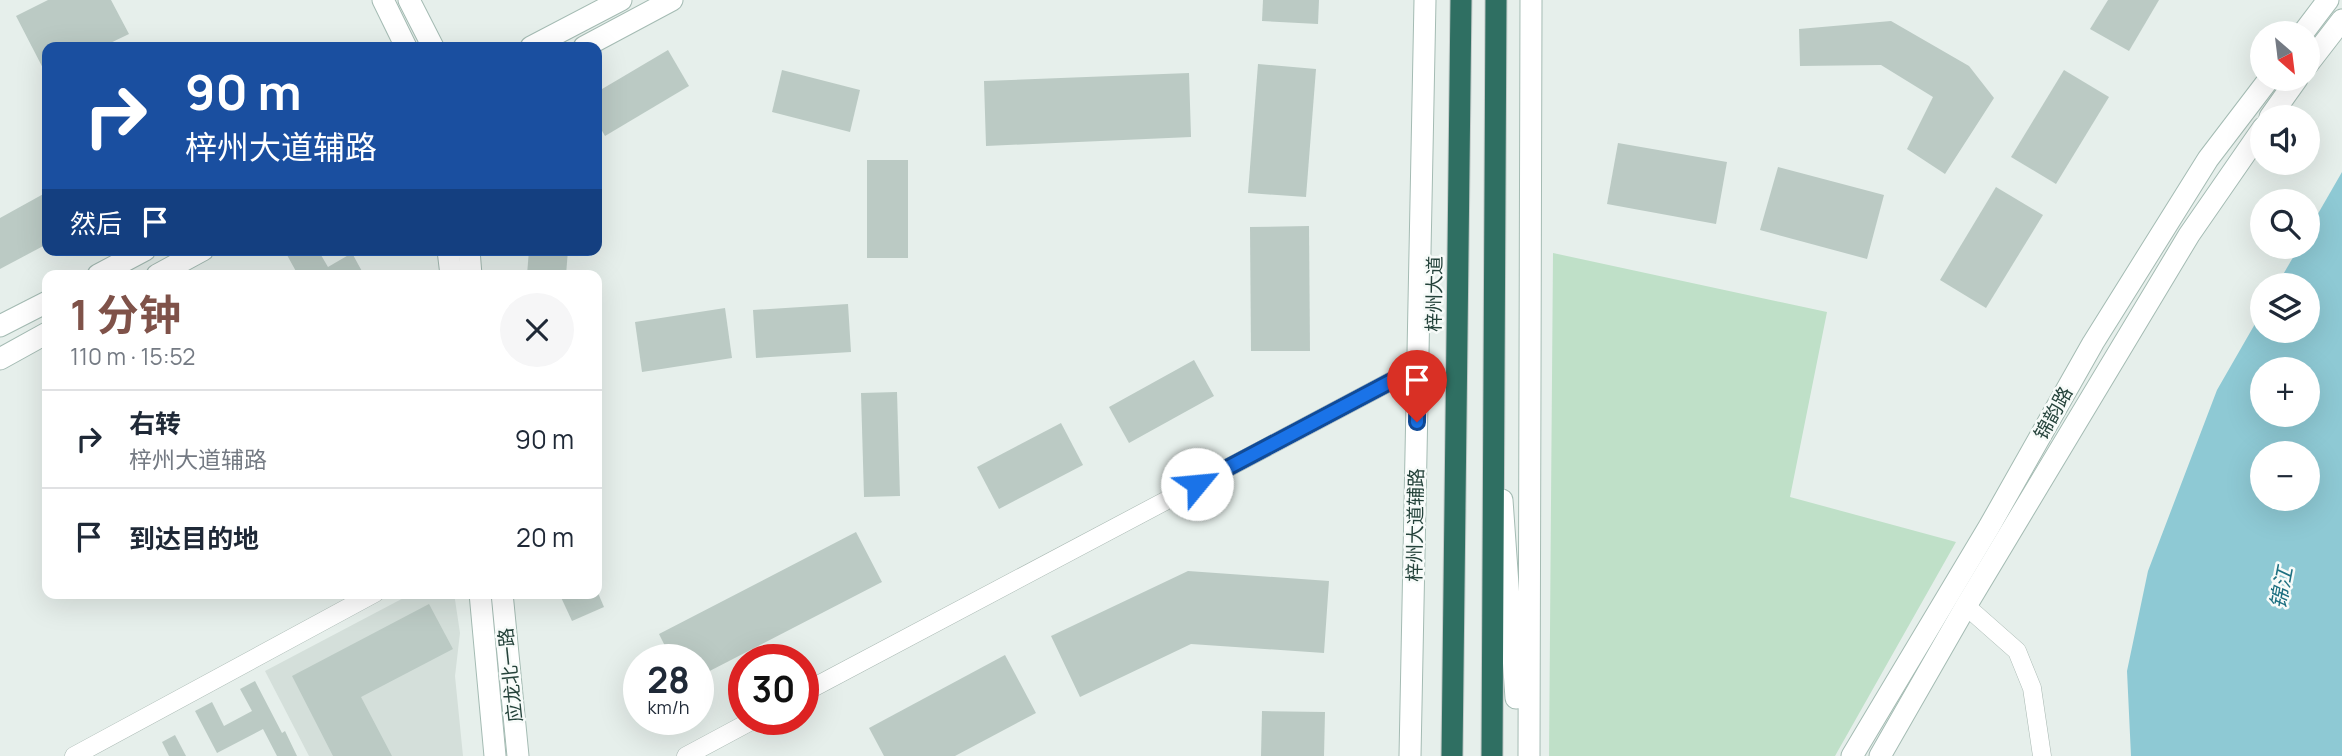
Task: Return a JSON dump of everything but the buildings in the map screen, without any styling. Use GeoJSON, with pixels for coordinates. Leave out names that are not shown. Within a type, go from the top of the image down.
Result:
{"type":"FeatureCollection","features":[{"type":"Feature","properties":{"kind":"highway","name":"梓州大道"},"geometry":{"type":"LineString","coordinates":[[1452,756],[1461,0]]}},
{"type":"Feature","properties":{"kind":"highway"},"geometry":{"type":"LineString","coordinates":[[1492,756],[1496,0]]}},
{"type":"Feature","properties":{"kind":"street"},"geometry":{"type":"LineString","coordinates":[[383,0],[404,42]]}},
{"type":"Feature","properties":{"kind":"street"},"geometry":{"type":"LineString","coordinates":[[409,0],[430,42]]}},
{"type":"Feature","properties":{"kind":"street"},"geometry":{"type":"LineString","coordinates":[[541,42],[621,0]]}},
{"type":"Feature","properties":{"kind":"street"},"geometry":{"type":"LineString","coordinates":[[593,42],[672,0]]}},
{"type":"Feature","properties":{"kind":"street","name":"梓州大道辅路"},"geometry":{"type":"LineString","coordinates":[[1410,756],[1425,0]]}},
{"type":"Feature","properties":{"kind":"street"},"geometry":{"type":"LineString","coordinates":[[1529,756],[1531,0]]}},
{"type":"Feature","properties":{"kind":"street"},"geometry":{"type":"LineString","coordinates":[[2312,21],[2328,0]]}},
{"type":"Feature","properties":{"kind":"street"},"geometry":{"type":"LineString","coordinates":[[2320,48],[2342,20]]}},
{"type":"Feature","properties":{"kind":"street","name":"锦韵路"},"geometry":{"type":"LineString","coordinates":[[1852,756],[1989,527],[2093,343],[2208,159],[2260,91]]}},
{"type":"Feature","properties":{"kind":"street","name":"锦韵路"},"geometry":{"type":"LineString","coordinates":[[1880,756],[1966,606],[2189,235],[2250,147]]}},
{"type":"Feature","properties":{"kind":"street"},"geometry":{"type":"LineString","coordinates":[[107,270],[134,256]]}},
{"type":"Feature","properties":{"kind":"street"},"geometry":{"type":"LineString","coordinates":[[166,270],[192,256]]}},
{"type":"Feature","properties":{"kind":"street"},"geometry":{"type":"LineString","coordinates":[[0,326],[42,305]]}},
{"type":"Feature","properties":{"kind":"street"},"geometry":{"type":"LineString","coordinates":[[0,359],[42,336]]}},
{"type":"Feature","properties":{"kind":"street"},"geometry":{"type":"LineString","coordinates":[[819,685],[1418,367]]}},
{"type":"Feature","properties":{"kind":"street"},"geometry":{"type":"LineString","coordinates":[[1495,406],[1521,756]]}},
{"type":"Feature","properties":{"kind":"street"},"geometry":{"type":"LineString","coordinates":[[74,756],[364,599]]}},
{"type":"Feature","properties":{"kind":"street","name":"应龙北一路"},"geometry":{"type":"LineString","coordinates":[[481,599],[495,756]]}},
{"type":"Feature","properties":{"kind":"street","name":"应龙北一路"},"geometry":{"type":"LineString","coordinates":[[503,599],[518,756]]}},
{"type":"Feature","properties":{"kind":"street"},"geometry":{"type":"LineString","coordinates":[[1966,606],[2017,651],[2032,688],[2042,756]]}},
{"type":"Feature","properties":{"kind":"street"},"geometry":{"type":"LineString","coordinates":[[1445,756],[1452,700]]}},
{"type":"Feature","properties":{"kind":"street"},"geometry":{"type":"LineString","coordinates":[[686,756],[728,733]]}},
{"type":"Feature","properties":{"kind":"shaded area"},"geometry":{"type":"Polygon","coordinates":[[[402,599],[455,599],[460,633],[455,676],[463,756],[309,756],[265,671],[402,599]]]}},
{"type":"Feature","properties":{"kind":"green space"},"geometry":{"type":"Polygon","coordinates":[[[1553,253],[1827,312],[1790,497],[1956,542],[1835,756],[1549,756],[1553,253]]]}},
{"type":"Feature","properties":{"kind":"water","name":"锦江"},"geometry":{"type":"Polygon","coordinates":[[[2342,172],[2342,756],[2131,756],[2127,671],[2148,571],[2217,390],[2250,333],[2250,343],[2320,343],[2320,273],[2284,273],[2292,259],[2320,259],[2320,210],[2342,172]]]}},
{"type":"Feature","properties":{"kind":"route"},"geometry":{"type":"LineString","coordinates":[[1197,484],[1418,367],[1417,422]]}}]}
